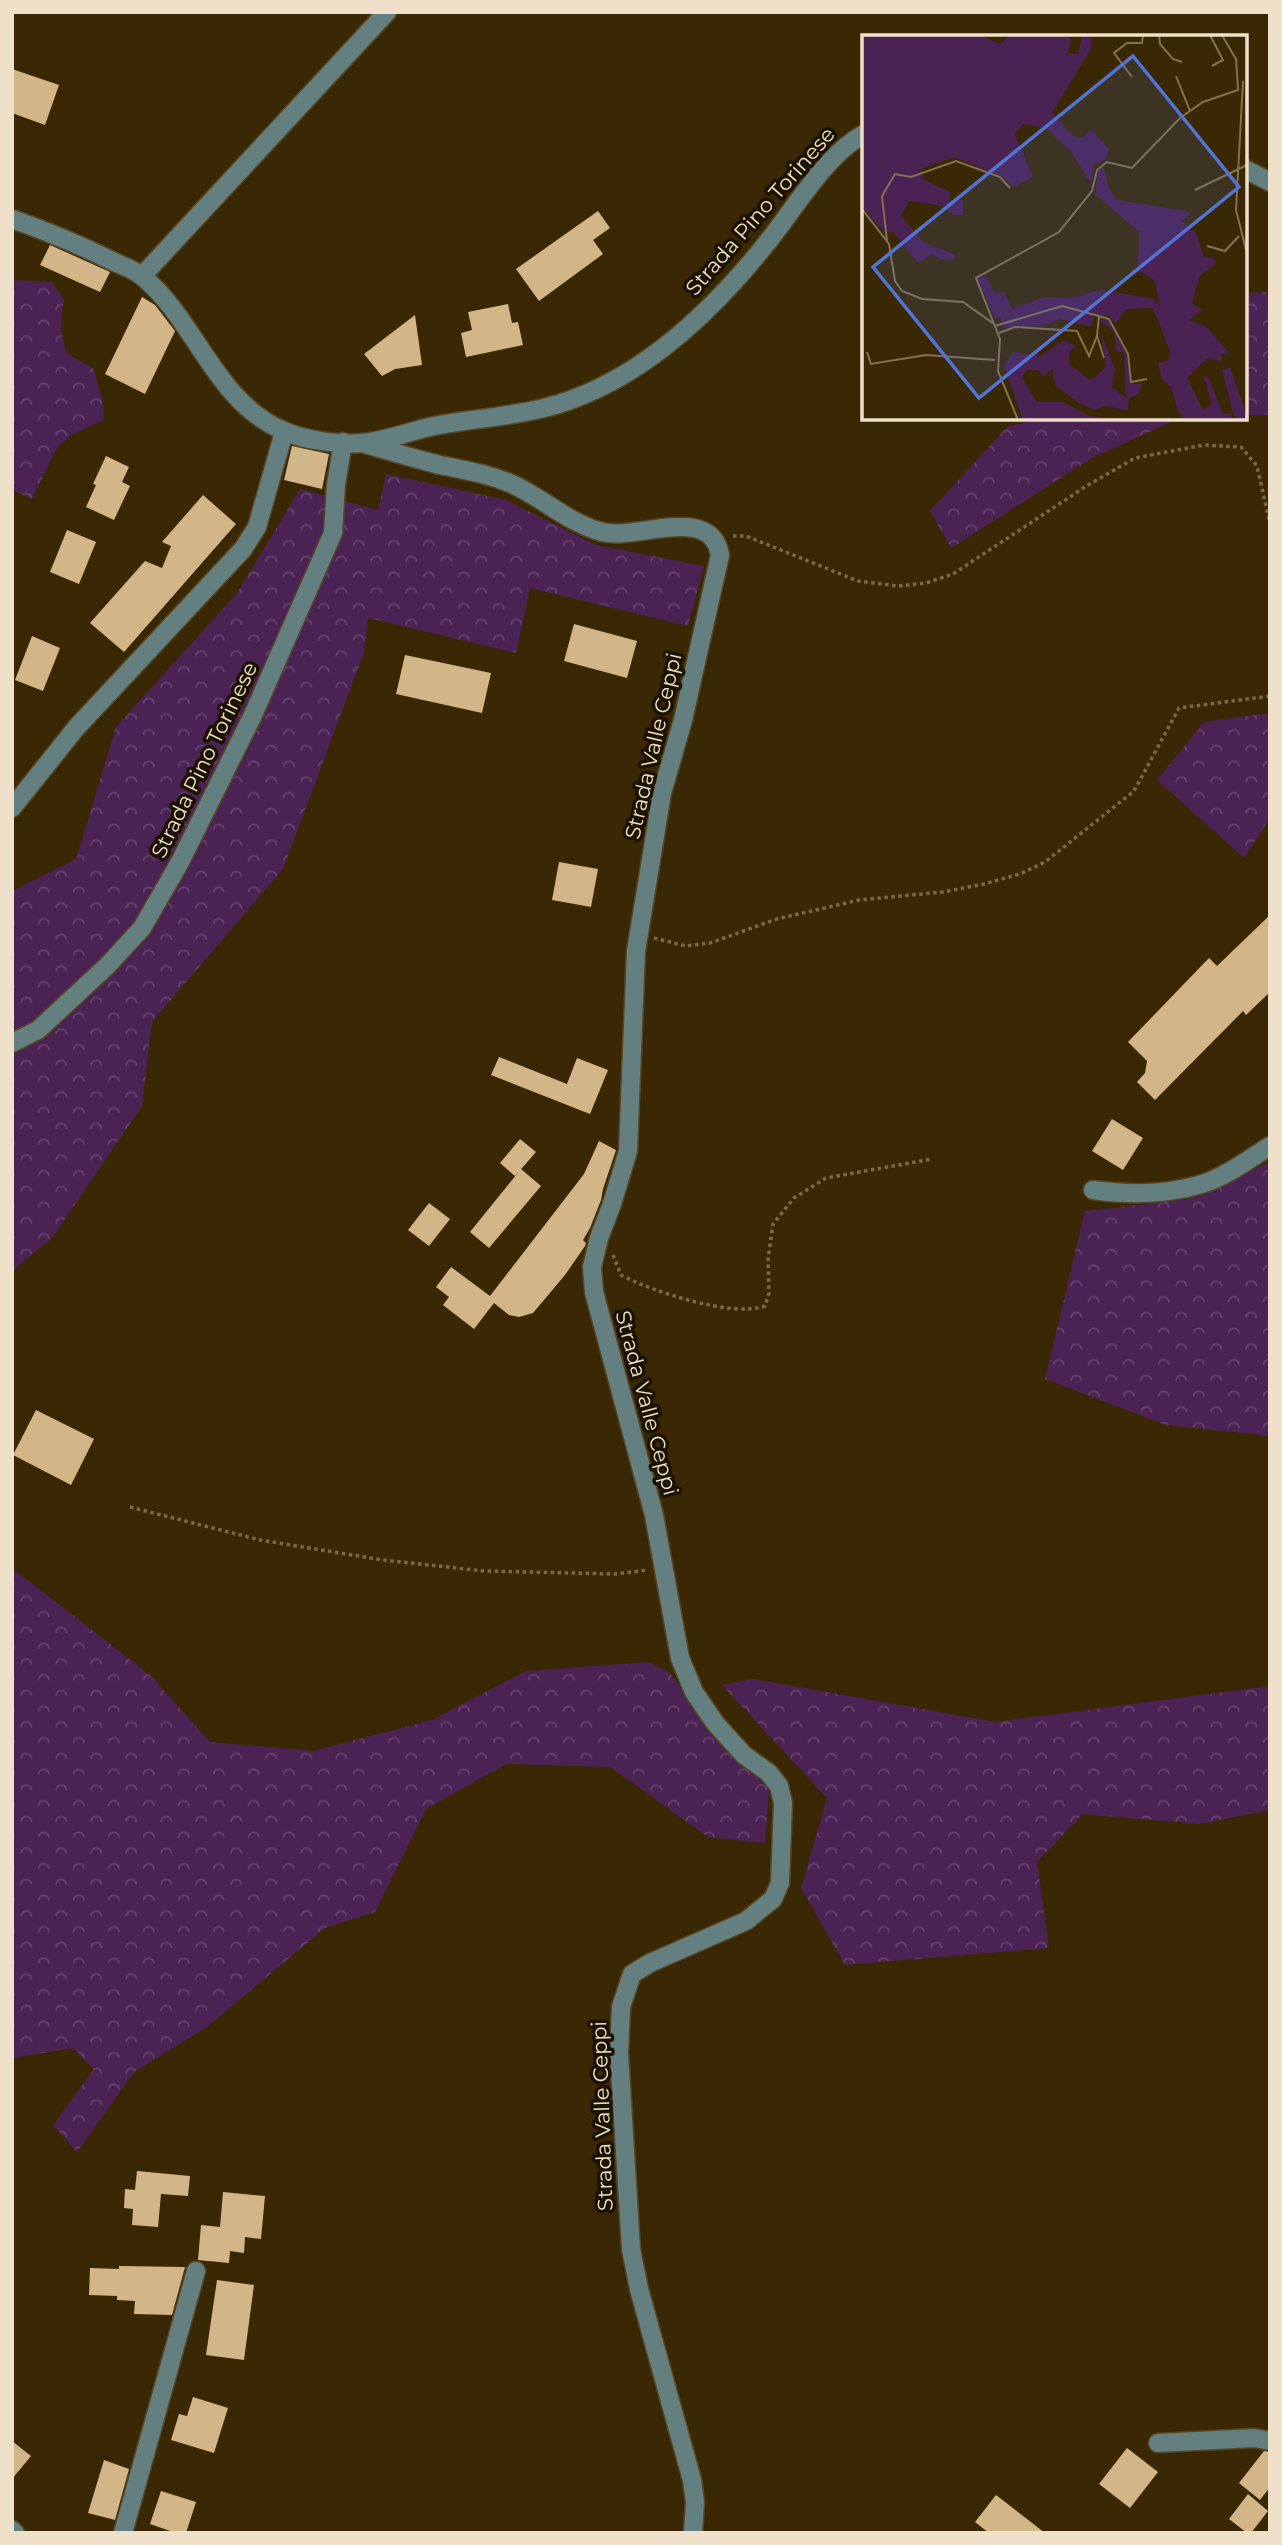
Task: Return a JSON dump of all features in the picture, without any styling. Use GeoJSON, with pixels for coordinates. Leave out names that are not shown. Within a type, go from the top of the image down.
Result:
{"type":"FeatureCollection","features":[{"type":"Feature","properties":{"kind":"street"},"geometry":{"type":"LineString","coordinates":[[142,276],[387,12]]}},
{"type":"Feature","properties":{"kind":"street","name":"Strada Pino Torinese"},"geometry":{"type":"LineString","coordinates":[[12,219],[66,238],[142,276],[182,319],[209,364],[246,408],[284,432],[323,441],[362,443],[434,426],[544,408],[588,393],[639,365],[686,328],[746,269],[822,171],[853,139],[862,135]]}},
{"type":"Feature","properties":{"kind":"street"},"geometry":{"type":"LineString","coordinates":[[1247,170],[1270,182]]}},
{"type":"Feature","properties":{"kind":"street"},"geometry":{"type":"LineString","coordinates":[[12,808],[76,728],[243,549],[257,527],[284,432]]}},
{"type":"Feature","properties":{"kind":"street","name":"Strada Pino Torinese"},"geometry":{"type":"LineString","coordinates":[[12,1043],[38,1030],[142,928],[180,862],[253,715],[333,533],[336,485],[344,442]]}},
{"type":"Feature","properties":{"kind":"street"},"geometry":{"type":"LineString","coordinates":[[362,443],[513,485],[579,523],[604,532],[627,533],[694,526],[705,530],[711,537]]}},
{"type":"Feature","properties":{"kind":"street","name":"Strada Valle Ceppi"},"geometry":{"type":"LineString","coordinates":[[694,2533],[695,2502],[692,2480],[639,2289],[631,2249],[619,2053],[621,2007],[632,1974],[650,1963],[746,1921],[773,1899],[780,1883],[783,1803],[779,1786],[769,1773],[744,1755],[715,1724],[694,1692],[680,1658],[654,1515],[594,1293],[592,1267],[628,1151],[636,951],[662,793],[683,720],[719,566],[718,544],[711,537]]}},
{"type":"Feature","properties":{"kind":"street"},"geometry":{"type":"LineString","coordinates":[[1093,1191],[1128,1195],[1204,1184],[1270,1146]]}},
{"type":"Feature","properties":{"kind":"street"},"geometry":{"type":"LineString","coordinates":[[123,2533],[196,2271]]}},
{"type":"Feature","properties":{"kind":"street"},"geometry":{"type":"LineString","coordinates":[[1158,2442],[1254,2438],[1270,2441]]}},
{"type":"Feature","properties":{"kind":"path"},"geometry":{"type":"LineString","coordinates":[[711,537],[746,536],[858,581],[898,586],[926,583],[953,574],[1088,485],[1135,458],[1203,445],[1241,447],[1256,466],[1270,524]]}},
{"type":"Feature","properties":{"kind":"path"},"geometry":{"type":"LineString","coordinates":[[639,933],[686,946],[709,943],[777,919],[859,900],[943,892],[1020,874],[1045,862],[1134,791],[1179,708],[1270,696]]}},
{"type":"Feature","properties":{"kind":"path"},"geometry":{"type":"LineString","coordinates":[[613,1254],[621,1275],[642,1286],[704,1303],[754,1310],[765,1306],[769,1293],[768,1259],[774,1223],[794,1198],[826,1178],[932,1159]]}},
{"type":"Feature","properties":{"kind":"path"},"geometry":{"type":"LineString","coordinates":[[130,1507],[260,1540],[383,1560],[484,1571],[615,1574],[663,1568]]}},
{"type":"Feature","properties":{"kind":"green space"},"geometry":{"type":"Polygon","coordinates":[[[12,280],[52,282],[64,300],[61,327],[67,354],[93,368],[102,398],[104,420],[71,435],[57,448],[32,499],[12,490],[12,280]]]}},
{"type":"Feature","properties":{"kind":"green space"},"geometry":{"type":"Polygon","coordinates":[[[1270,292],[1270,415],[1247,415],[1247,293],[1270,292]]]}},
{"type":"Feature","properties":{"kind":"green space"},"geometry":{"type":"Polygon","coordinates":[[[1039,420],[1176,420],[1092,458],[951,548],[930,511],[1008,426],[1039,420]]]}},
{"type":"Feature","properties":{"kind":"green space"},"geometry":{"type":"Polygon","coordinates":[[[386,474],[506,500],[596,545],[704,566],[688,626],[530,588],[516,653],[368,618],[364,653],[283,869],[152,1022],[142,1106],[52,1238],[12,1271],[12,891],[76,859],[116,727],[237,593],[300,489],[378,510],[386,474]]]}},
{"type":"Feature","properties":{"kind":"green space"},"geometry":{"type":"Polygon","coordinates":[[[1270,713],[1270,818],[1244,858],[1157,780],[1204,722],[1270,713]]]}},
{"type":"Feature","properties":{"kind":"green space"},"geometry":{"type":"Polygon","coordinates":[[[1270,1162],[1270,1436],[1166,1425],[1045,1379],[1085,1211],[1189,1199],[1270,1162]]]}},
{"type":"Feature","properties":{"kind":"green space"},"geometry":{"type":"Polygon","coordinates":[[[12,1568],[150,1675],[210,1742],[313,1751],[432,1720],[526,1671],[648,1662],[670,1673],[721,1743],[769,1788],[765,1843],[708,1837],[610,1767],[506,1764],[426,1809],[375,1912],[325,1928],[207,2027],[134,2072],[77,2152],[53,2125],[94,2069],[73,2048],[12,2058],[12,1568]]]}},
{"type":"Feature","properties":{"kind":"green space"},"geometry":{"type":"Polygon","coordinates":[[[753,1679],[996,1722],[1270,1686],[1270,1810],[1199,1824],[1083,1814],[1037,1862],[1049,1948],[845,1965],[801,1888],[827,1798],[722,1685],[753,1679]]]}},
{"type":"Feature","properties":{"kind":"building"},"geometry":{"type":"Polygon","coordinates":[[[12,69],[59,85],[45,125],[12,113],[12,69]]]}},
{"type":"Feature","properties":{"kind":"building"},"geometry":{"type":"Polygon","coordinates":[[[598,211],[610,228],[593,240],[603,254],[539,301],[516,269],[598,211]]]}},
{"type":"Feature","properties":{"kind":"building"},"geometry":{"type":"Polygon","coordinates":[[[50,245],[110,272],[100,292],[40,265],[50,245]]]}},
{"type":"Feature","properties":{"kind":"building"},"geometry":{"type":"Polygon","coordinates":[[[142,297],[155,305],[175,331],[145,394],[105,374],[142,297]]]}},
{"type":"Feature","properties":{"kind":"building"},"geometry":{"type":"Polygon","coordinates":[[[508,304],[512,323],[518,322],[523,345],[466,357],[461,333],[472,330],[468,312],[508,304]]]}},
{"type":"Feature","properties":{"kind":"building"},"geometry":{"type":"Polygon","coordinates":[[[415,315],[422,365],[395,369],[382,376],[364,354],[415,315]]]}},
{"type":"Feature","properties":{"kind":"building"},"geometry":{"type":"Polygon","coordinates":[[[292,446],[329,454],[322,489],[284,480],[292,446]]]}},
{"type":"Feature","properties":{"kind":"building"},"geometry":{"type":"Polygon","coordinates":[[[106,456],[129,467],[122,482],[130,486],[114,520],[86,507],[106,456]]]}},
{"type":"Feature","properties":{"kind":"building"},"geometry":{"type":"Polygon","coordinates":[[[203,495],[236,524],[124,652],[90,623],[145,561],[162,568],[171,546],[162,542],[203,495]]]}},
{"type":"Feature","properties":{"kind":"building"},"geometry":{"type":"Polygon","coordinates":[[[67,530],[96,542],[79,584],[50,572],[67,530]]]}},
{"type":"Feature","properties":{"kind":"building"},"geometry":{"type":"Polygon","coordinates":[[[574,624],[637,641],[627,678],[564,661],[574,624]]]}},
{"type":"Feature","properties":{"kind":"building"},"geometry":{"type":"Polygon","coordinates":[[[32,636],[60,648],[43,691],[15,680],[32,636]]]}},
{"type":"Feature","properties":{"kind":"building"},"geometry":{"type":"Polygon","coordinates":[[[405,655],[491,673],[482,713],[396,694],[405,655]]]}},
{"type":"Feature","properties":{"kind":"building"},"geometry":{"type":"Polygon","coordinates":[[[559,862],[598,869],[591,907],[552,900],[559,862]]]}},
{"type":"Feature","properties":{"kind":"building"},"geometry":{"type":"Polygon","coordinates":[[[1270,915],[1270,992],[1246,1015],[1243,1011],[1155,1100],[1137,1082],[1145,1073],[1147,1061],[1128,1042],[1209,958],[1217,966],[1270,915]]]}},
{"type":"Feature","properties":{"kind":"building"},"geometry":{"type":"Polygon","coordinates":[[[499,1057],[567,1084],[577,1058],[608,1070],[590,1114],[491,1075],[499,1057]]]}},
{"type":"Feature","properties":{"kind":"building"},"geometry":{"type":"Polygon","coordinates":[[[1112,1119],[1143,1138],[1123,1170],[1092,1151],[1112,1119]]]}},
{"type":"Feature","properties":{"kind":"building"},"geometry":{"type":"Polygon","coordinates":[[[520,1139],[536,1152],[515,1176],[500,1163],[520,1139]]]}},
{"type":"Feature","properties":{"kind":"building"},"geometry":{"type":"Polygon","coordinates":[[[599,1141],[616,1150],[601,1200],[583,1240],[585,1246],[533,1313],[519,1317],[509,1315],[494,1303],[474,1329],[443,1305],[449,1297],[436,1287],[451,1267],[490,1296],[584,1174],[599,1141]]]}},
{"type":"Feature","properties":{"kind":"building"},"geometry":{"type":"Polygon","coordinates":[[[521,1169],[541,1186],[489,1248],[470,1232],[521,1169]]]}},
{"type":"Feature","properties":{"kind":"building"},"geometry":{"type":"Polygon","coordinates":[[[429,1203],[450,1219],[429,1246],[408,1230],[429,1203]]]}},
{"type":"Feature","properties":{"kind":"building"},"geometry":{"type":"Polygon","coordinates":[[[36,1410],[94,1439],[71,1485],[13,1455],[36,1410]]]}},
{"type":"Feature","properties":{"kind":"building"},"geometry":{"type":"Polygon","coordinates":[[[137,2171],[190,2176],[188,2196],[161,2194],[158,2227],[132,2225],[133,2209],[124,2208],[125,2189],[135,2190],[137,2171]]]}},
{"type":"Feature","properties":{"kind":"building"},"geometry":{"type":"Polygon","coordinates":[[[223,2192],[265,2196],[261,2239],[245,2237],[244,2253],[230,2251],[229,2263],[198,2260],[201,2225],[220,2227],[223,2192]]]}},
{"type":"Feature","properties":{"kind":"building"},"geometry":{"type":"Polygon","coordinates":[[[119,2266],[185,2267],[172,2315],[134,2314],[135,2301],[117,2300],[117,2296],[89,2295],[90,2268],[119,2269],[119,2266]]]}},
{"type":"Feature","properties":{"kind":"building"},"geometry":{"type":"Polygon","coordinates":[[[217,2280],[254,2285],[244,2360],[206,2355],[217,2280]]]}},
{"type":"Feature","properties":{"kind":"building"},"geometry":{"type":"Polygon","coordinates":[[[193,2397],[228,2408],[214,2453],[171,2440],[179,2414],[187,2416],[193,2397]]]}},
{"type":"Feature","properties":{"kind":"building"},"geometry":{"type":"Polygon","coordinates":[[[12,2441],[31,2456],[12,2479],[12,2441]]]}},
{"type":"Feature","properties":{"kind":"building"},"geometry":{"type":"Polygon","coordinates":[[[1127,2448],[1158,2472],[1130,2508],[1099,2484],[1127,2448]]]}},
{"type":"Feature","properties":{"kind":"building"},"geometry":{"type":"Polygon","coordinates":[[[1264,2451],[1270,2452],[1270,2487],[1260,2500],[1239,2483],[1264,2451]]]}},
{"type":"Feature","properties":{"kind":"building"},"geometry":{"type":"Polygon","coordinates":[[[104,2460],[129,2469],[115,2520],[88,2513],[104,2460]]]}},
{"type":"Feature","properties":{"kind":"building"},"geometry":{"type":"Polygon","coordinates":[[[161,2491],[196,2502],[186,2533],[176,2533],[150,2524],[161,2491]]]}},
{"type":"Feature","properties":{"kind":"building"},"geometry":{"type":"Polygon","coordinates":[[[1248,2494],[1268,2511],[1251,2533],[1247,2533],[1229,2519],[1248,2494]]]}},
{"type":"Feature","properties":{"kind":"building"},"geometry":{"type":"Polygon","coordinates":[[[996,2495],[1045,2533],[989,2533],[975,2522],[996,2495]]]}}]}
